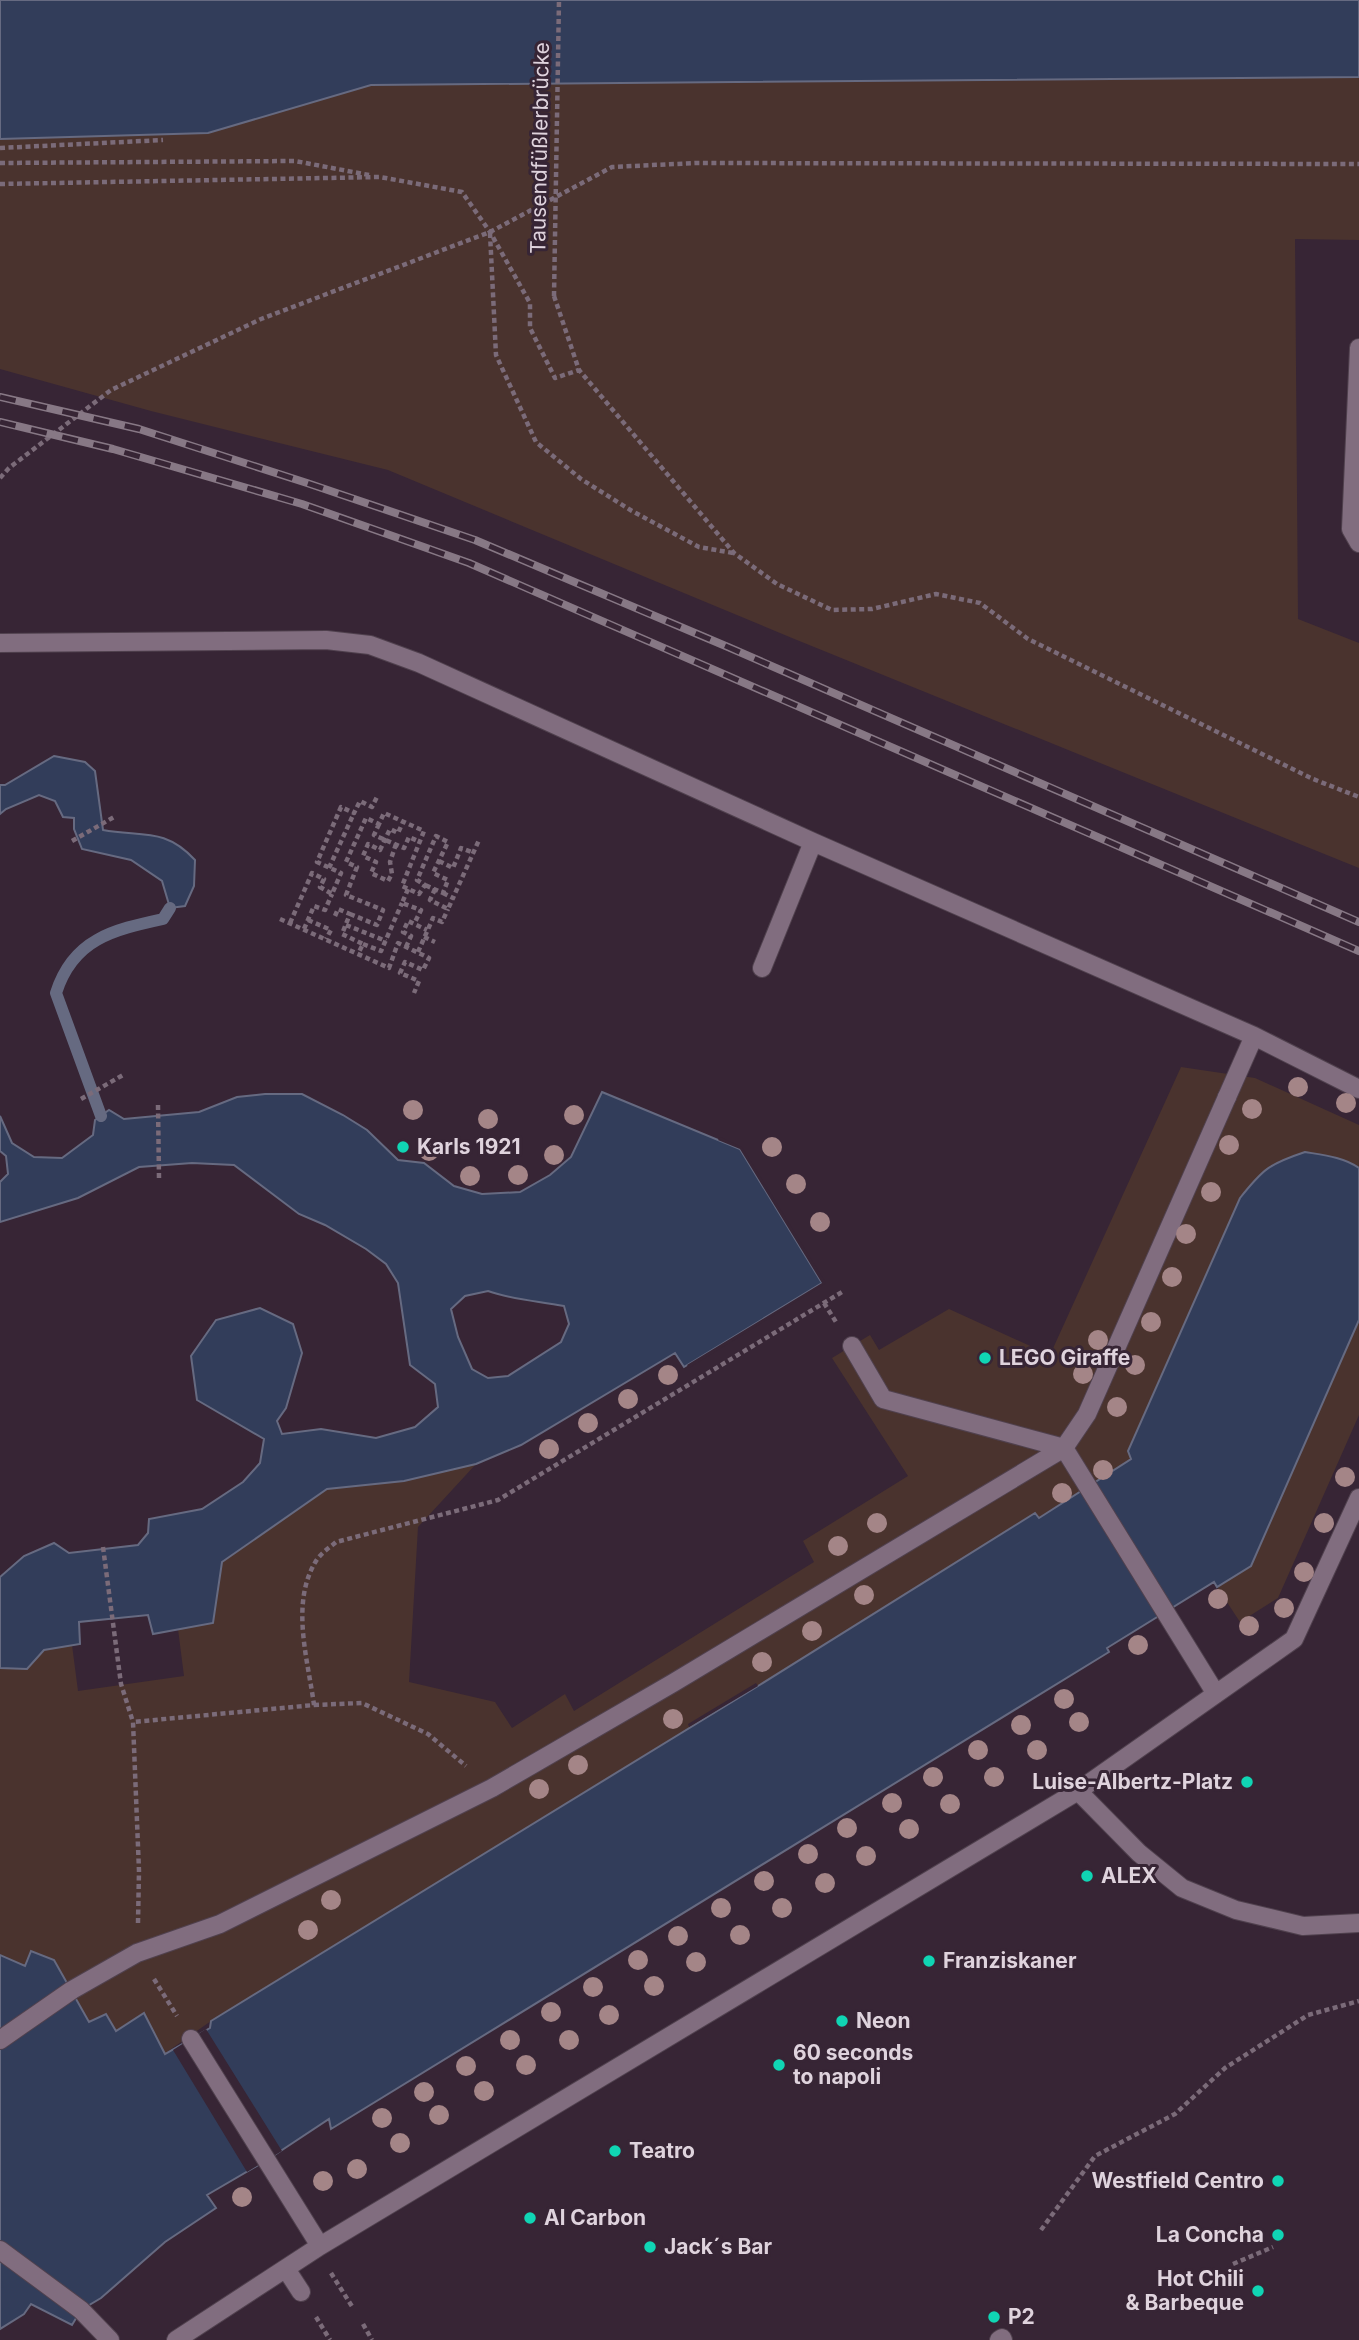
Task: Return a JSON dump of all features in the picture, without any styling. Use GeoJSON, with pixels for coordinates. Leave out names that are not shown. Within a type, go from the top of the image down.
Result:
{"type":"FeatureCollection","features":[{"type":"Feature","properties":{"kind":"street"},"geometry":{"type":"LineString","coordinates":[[1359,348],[1352,528],[1359,544]]}},
{"type":"Feature","properties":{"kind":"street"},"geometry":{"type":"LineString","coordinates":[[0,643],[326,640],[370,645],[419,663],[813,842],[1254,1036],[1359,1089]]}},
{"type":"Feature","properties":{"kind":"street"},"geometry":{"type":"LineString","coordinates":[[762,968],[813,842]]}},
{"type":"Feature","properties":{"kind":"street"},"geometry":{"type":"LineString","coordinates":[[0,2040],[72,1990],[137,1953],[220,1924],[492,1788],[685,1676],[1064,1448],[1087,1414],[1254,1036]]}},
{"type":"Feature","properties":{"kind":"street"},"geometry":{"type":"LineString","coordinates":[[852,1346],[883,1399],[1064,1448],[1216,1694]]}},
{"type":"Feature","properties":{"kind":"street"},"geometry":{"type":"LineString","coordinates":[[176,2340],[320,2246],[1078,1791],[1294,1639],[1359,1498]]}},
{"type":"Feature","properties":{"kind":"street"},"geometry":{"type":"LineString","coordinates":[[1078,1791],[1139,1853],[1182,1888],[1236,1910],[1303,1926],[1359,1923]]}},
{"type":"Feature","properties":{"kind":"street"},"geometry":{"type":"LineString","coordinates":[[191,2039],[320,2246]]}},
{"type":"Feature","properties":{"kind":"street"},"geometry":{"type":"LineString","coordinates":[[0,2250],[81,2310],[110,2340]]}},
{"type":"Feature","properties":{"kind":"street"},"geometry":{"type":"LineString","coordinates":[[286,2269],[301,2292]]}},
{"type":"Feature","properties":{"kind":"path","name":"Tausendfüßlerbrücke"},"geometry":{"type":"LineString","coordinates":[[559,0],[554,296],[579,370]]}},
{"type":"Feature","properties":{"kind":"path"},"geometry":{"type":"LineString","coordinates":[[0,148],[163,140]]}},
{"type":"Feature","properties":{"kind":"path"},"geometry":{"type":"LineString","coordinates":[[0,163],[295,161],[463,192],[490,232],[530,303],[530,328],[555,378],[579,370],[734,553],[777,584],[832,610],[872,609],[936,594],[981,603],[1028,639],[1312,779],[1359,797]]}},
{"type":"Feature","properties":{"kind":"path"},"geometry":{"type":"LineString","coordinates":[[0,478],[9,468],[111,390],[261,319],[490,232],[612,167],[696,163],[1359,164]]}},
{"type":"Feature","properties":{"kind":"path"},"geometry":{"type":"LineString","coordinates":[[0,184],[380,177]]}},
{"type":"Feature","properties":{"kind":"path"},"geometry":{"type":"LineString","coordinates":[[490,232],[496,355],[536,442],[581,479],[632,510],[699,547],[734,553]]}},
{"type":"Feature","properties":{"kind":"path"},"geometry":{"type":"LineString","coordinates":[[329,868],[360,802],[372,807],[378,795]]}},
{"type":"Feature","properties":{"kind":"path"},"geometry":{"type":"LineString","coordinates":[[304,929],[314,906],[325,910],[341,873],[317,862],[341,807],[354,813]]}},
{"type":"Feature","properties":{"kind":"path"},"geometry":{"type":"LineString","coordinates":[[420,842],[409,837],[404,848],[374,835],[384,813],[424,831],[420,842],[402,886],[419,894],[425,885]]}},
{"type":"Feature","properties":{"kind":"path"},"geometry":{"type":"LineString","coordinates":[[72,841],[114,817]]}},
{"type":"Feature","properties":{"kind":"path"},"geometry":{"type":"LineString","coordinates":[[335,916],[338,909],[377,925],[383,910],[346,895],[357,867],[346,862],[366,818],[379,824]]}},
{"type":"Feature","properties":{"kind":"path"},"geometry":{"type":"LineString","coordinates":[[396,844],[390,862],[392,874],[388,881],[371,873],[376,862],[363,856],[368,844],[380,850],[390,829],[398,833],[403,821]]}},
{"type":"Feature","properties":{"kind":"path"},"geometry":{"type":"LineString","coordinates":[[443,893],[448,880],[433,873],[448,842],[436,836],[417,880],[425,885],[453,898]]}},
{"type":"Feature","properties":{"kind":"path"},"geometry":{"type":"LineString","coordinates":[[418,953],[433,918],[442,922],[479,839]]}},
{"type":"Feature","properties":{"kind":"path"},"geometry":{"type":"LineString","coordinates":[[439,861],[453,868],[461,848],[474,853]]}},
{"type":"Feature","properties":{"kind":"path"},"geometry":{"type":"LineString","coordinates":[[289,923],[312,873],[324,879],[320,887],[332,894]]}},
{"type":"Feature","properties":{"kind":"path"},"geometry":{"type":"LineString","coordinates":[[351,914],[342,934],[381,951],[408,889]]}},
{"type":"Feature","properties":{"kind":"path"},"geometry":{"type":"LineString","coordinates":[[435,889],[430,901],[448,909]]}},
{"type":"Feature","properties":{"kind":"path"},"geometry":{"type":"LineString","coordinates":[[402,903],[421,910],[415,924]]}},
{"type":"Feature","properties":{"kind":"path"},"geometry":{"type":"LineString","coordinates":[[281,919],[388,968],[398,943],[429,958],[423,970],[405,962],[400,973],[419,981],[414,993]]}},
{"type":"Feature","properties":{"kind":"path"},"geometry":{"type":"LineString","coordinates":[[308,920],[331,930],[326,939]]}},
{"type":"Feature","properties":{"kind":"path"},"geometry":{"type":"LineString","coordinates":[[406,947],[411,936],[403,932],[408,920],[428,930]]}},
{"type":"Feature","properties":{"kind":"path"},"geometry":{"type":"LineString","coordinates":[[346,925],[386,941]]}},
{"type":"Feature","properties":{"kind":"path"},"geometry":{"type":"LineString","coordinates":[[424,937],[435,942]]}},
{"type":"Feature","properties":{"kind":"path"},"geometry":{"type":"LineString","coordinates":[[358,954],[363,944]]}},
{"type":"Feature","properties":{"kind":"path"},"geometry":{"type":"LineString","coordinates":[[81,1099],[123,1075]]}},
{"type":"Feature","properties":{"kind":"path"},"geometry":{"type":"LineString","coordinates":[[158,1105],[159,1178]]}},
{"type":"Feature","properties":{"kind":"path"},"geometry":{"type":"LineString","coordinates":[[314,1705],[303,1624],[305,1593],[310,1573],[318,1558],[336,1542],[498,1500],[842,1292]]}},
{"type":"Feature","properties":{"kind":"path"},"geometry":{"type":"LineString","coordinates":[[103,1547],[121,1684],[133,1722],[139,1871],[137,1953],[191,2039]]}},
{"type":"Feature","properties":{"kind":"path"},"geometry":{"type":"LineString","coordinates":[[133,1722],[362,1703],[428,1734],[492,1788]]}},
{"type":"Feature","properties":{"kind":"path"},"geometry":{"type":"LineString","coordinates":[[1041,2230],[1095,2156],[1175,2114],[1225,2068],[1308,2015],[1359,2001]]}},
{"type":"Feature","properties":{"kind":"path"},"geometry":{"type":"LineString","coordinates":[[320,2246],[331,2273],[353,2308]]}},
{"type":"Feature","properties":{"kind":"path"},"geometry":{"type":"LineString","coordinates":[[1233,2264],[1273,2247]]}},
{"type":"Feature","properties":{"kind":"path"},"geometry":{"type":"LineString","coordinates":[[363,2324],[372,2340]]}},
{"type":"Feature","properties":{"kind":"path"},"geometry":{"type":"LineString","coordinates":[[326,2332],[330,2340]]}},
{"type":"Feature","properties":{"kind":"shaded area"},"geometry":{"type":"Polygon","coordinates":[[[1359,77],[1359,240],[1295,239],[1298,619],[1359,643],[1359,868],[792,638],[388,470],[151,411],[0,369],[0,139],[208,133],[371,85],[1359,77]]]}},
{"type":"Feature","properties":{"kind":"shaded area"},"geometry":{"type":"Polygon","coordinates":[[[1181,1067],[1255,1078],[1359,1125],[1359,1168],[1355,1164],[1240,1198],[1128,1451],[1131,1459],[1038,1518],[1035,1513],[211,2021],[164,2054],[89,2022],[54,1960],[26,1966],[0,1955],[0,1668],[27,1669],[44,1650],[72,1645],[78,1691],[184,1676],[178,1629],[213,1623],[222,1562],[327,1489],[404,1481],[476,1464],[418,1527],[409,1682],[495,1702],[512,1728],[565,1694],[574,1711],[814,1562],[803,1541],[908,1476],[832,1358],[870,1335],[879,1350],[949,1309],[1050,1355],[1181,1067]]]}},
{"type":"Feature","properties":{"kind":"shaded area"},"geometry":{"type":"Polygon","coordinates":[[[1359,1320],[1359,1415],[1278,1598],[1240,1622],[1217,1587],[1251,1566],[1359,1320]]]}},
{"type":"Feature","properties":{"kind":"water"},"geometry":{"type":"Polygon","coordinates":[[[0,0],[1359,0],[1359,77],[371,85],[208,133],[0,139],[0,0]]]}},
{"type":"Feature","properties":{"kind":"water"},"geometry":{"type":"Polygon","coordinates":[[[54,756],[85,762],[95,771],[103,830],[163,838],[173,842],[195,860],[194,886],[185,906],[170,908],[162,881],[131,860],[82,849],[74,829],[74,818],[63,817],[55,801],[39,795],[0,814],[0,785],[5,785],[54,756]]]}},
{"type":"Feature","properties":{"kind":"water"},"geometry":{"type":"Polygon","coordinates":[[[602,1092],[740,1149],[822,1283],[684,1367],[675,1353],[521,1445],[476,1464],[404,1481],[327,1489],[222,1562],[213,1623],[153,1634],[148,1615],[79,1622],[80,1644],[44,1650],[27,1669],[0,1668],[0,1577],[24,1556],[54,1543],[69,1553],[138,1545],[148,1533],[149,1519],[202,1509],[243,1482],[260,1463],[264,1439],[197,1400],[191,1356],[216,1320],[260,1308],[293,1324],[302,1353],[286,1408],[277,1421],[282,1434],[321,1429],[376,1438],[415,1427],[438,1407],[435,1384],[410,1365],[398,1283],[386,1264],[366,1249],[325,1225],[299,1214],[234,1165],[192,1163],[139,1167],[78,1198],[0,1222],[0,1182],[8,1174],[6,1156],[0,1151],[0,1116],[12,1143],[34,1157],[62,1158],[93,1135],[95,1120],[109,1110],[124,1119],[199,1112],[237,1097],[302,1094],[367,1130],[398,1160],[424,1163],[454,1186],[482,1194],[520,1192],[550,1175],[571,1157],[602,1092]],[[488,1291],[465,1296],[451,1309],[458,1337],[472,1369],[488,1378],[508,1376],[561,1342],[569,1324],[564,1306],[488,1291]]]}},
{"type":"Feature","properties":{"kind":"water"},"geometry":{"type":"Polygon","coordinates":[[[1305,1152],[1340,1159],[1359,1168],[1359,1320],[1251,1566],[1217,1587],[1214,1582],[1107,1648],[1109,1652],[331,2129],[329,2119],[207,2195],[216,2208],[165,2242],[101,2298],[81,2310],[72,2325],[31,2304],[24,2314],[0,2329],[0,1955],[25,1966],[31,1951],[54,1960],[89,2022],[106,2014],[116,2031],[144,2013],[165,2054],[210,2028],[211,2021],[1035,1513],[1039,1518],[1131,1459],[1128,1451],[1240,1198],[1268,1169],[1305,1152]]]}},
{"type":"Feature","properties":{"kind":"pier"},"geometry":{"type":"Polygon","coordinates":[[[720,1137],[742,1147],[826,1283],[689,1368],[687,1365],[822,1283],[740,1149],[718,1140],[720,1137]]]}},
{"type":"Feature","properties":{"kind":"pier"},"geometry":{"type":"Polygon","coordinates":[[[756,1683],[758,1686],[689,1727],[688,1724],[756,1683]]]}},
{"type":"Feature","properties":{"kind":"pier"},"geometry":{"type":"Polygon","coordinates":[[[206,2029],[282,2151],[247,2172],[173,2050],[206,2029]]]}},
{"type":"Feature","properties":{"kind":"waterway"},"geometry":{"type":"LineString","coordinates":[[101,1116],[56,993],[63,975],[84,949],[112,933],[163,919],[170,908]]}},
{"type":"Feature","properties":{"kind":"railway"},"geometry":{"type":"LineString","coordinates":[[0,397],[139,429],[475,540],[728,647],[1359,922]]}},
{"type":"Feature","properties":{"kind":"railway"},"geometry":{"type":"LineString","coordinates":[[0,422],[113,449],[302,504],[469,563],[1359,951]]}},
{"type":"Feature","properties":{"kind":"place","name":"Karls 1921"},"geometry":{"type":"Point","coordinates":[403,1147]}},
{"type":"Feature","properties":{"kind":"place","name":"LEGO Giraffe"},"geometry":{"type":"Point","coordinates":[985,1358]}},
{"type":"Feature","properties":{"kind":"place","name":"Luise-Albertz-Platz"},"geometry":{"type":"Point","coordinates":[1247,1782]}},
{"type":"Feature","properties":{"kind":"place","name":"ALEX"},"geometry":{"type":"Point","coordinates":[1087,1876]}},
{"type":"Feature","properties":{"kind":"place","name":"Franziskaner"},"geometry":{"type":"Point","coordinates":[929,1961]}},
{"type":"Feature","properties":{"kind":"place","name":"Neon"},"geometry":{"type":"Point","coordinates":[842,2021]}},
{"type":"Feature","properties":{"kind":"place","name":"60 seconds to napoli"},"geometry":{"type":"Point","coordinates":[779,2065]}},
{"type":"Feature","properties":{"kind":"place","name":"Teatro"},"geometry":{"type":"Point","coordinates":[615,2151]}},
{"type":"Feature","properties":{"kind":"place","name":"Westfield Centro"},"geometry":{"type":"Point","coordinates":[1278,2181]}},
{"type":"Feature","properties":{"kind":"place","name":"Al Carbon"},"geometry":{"type":"Point","coordinates":[530,2218]}},
{"type":"Feature","properties":{"kind":"place","name":"La Concha"},"geometry":{"type":"Point","coordinates":[1278,2235]}},
{"type":"Feature","properties":{"kind":"place","name":"Jack´s Bar"},"geometry":{"type":"Point","coordinates":[650,2247]}},
{"type":"Feature","properties":{"kind":"place","name":"Hot Chili & Barbeque"},"geometry":{"type":"Point","coordinates":[1258,2291]}},
{"type":"Feature","properties":{"kind":"place","name":"P2"},"geometry":{"type":"Point","coordinates":[994,2317]}}]}
